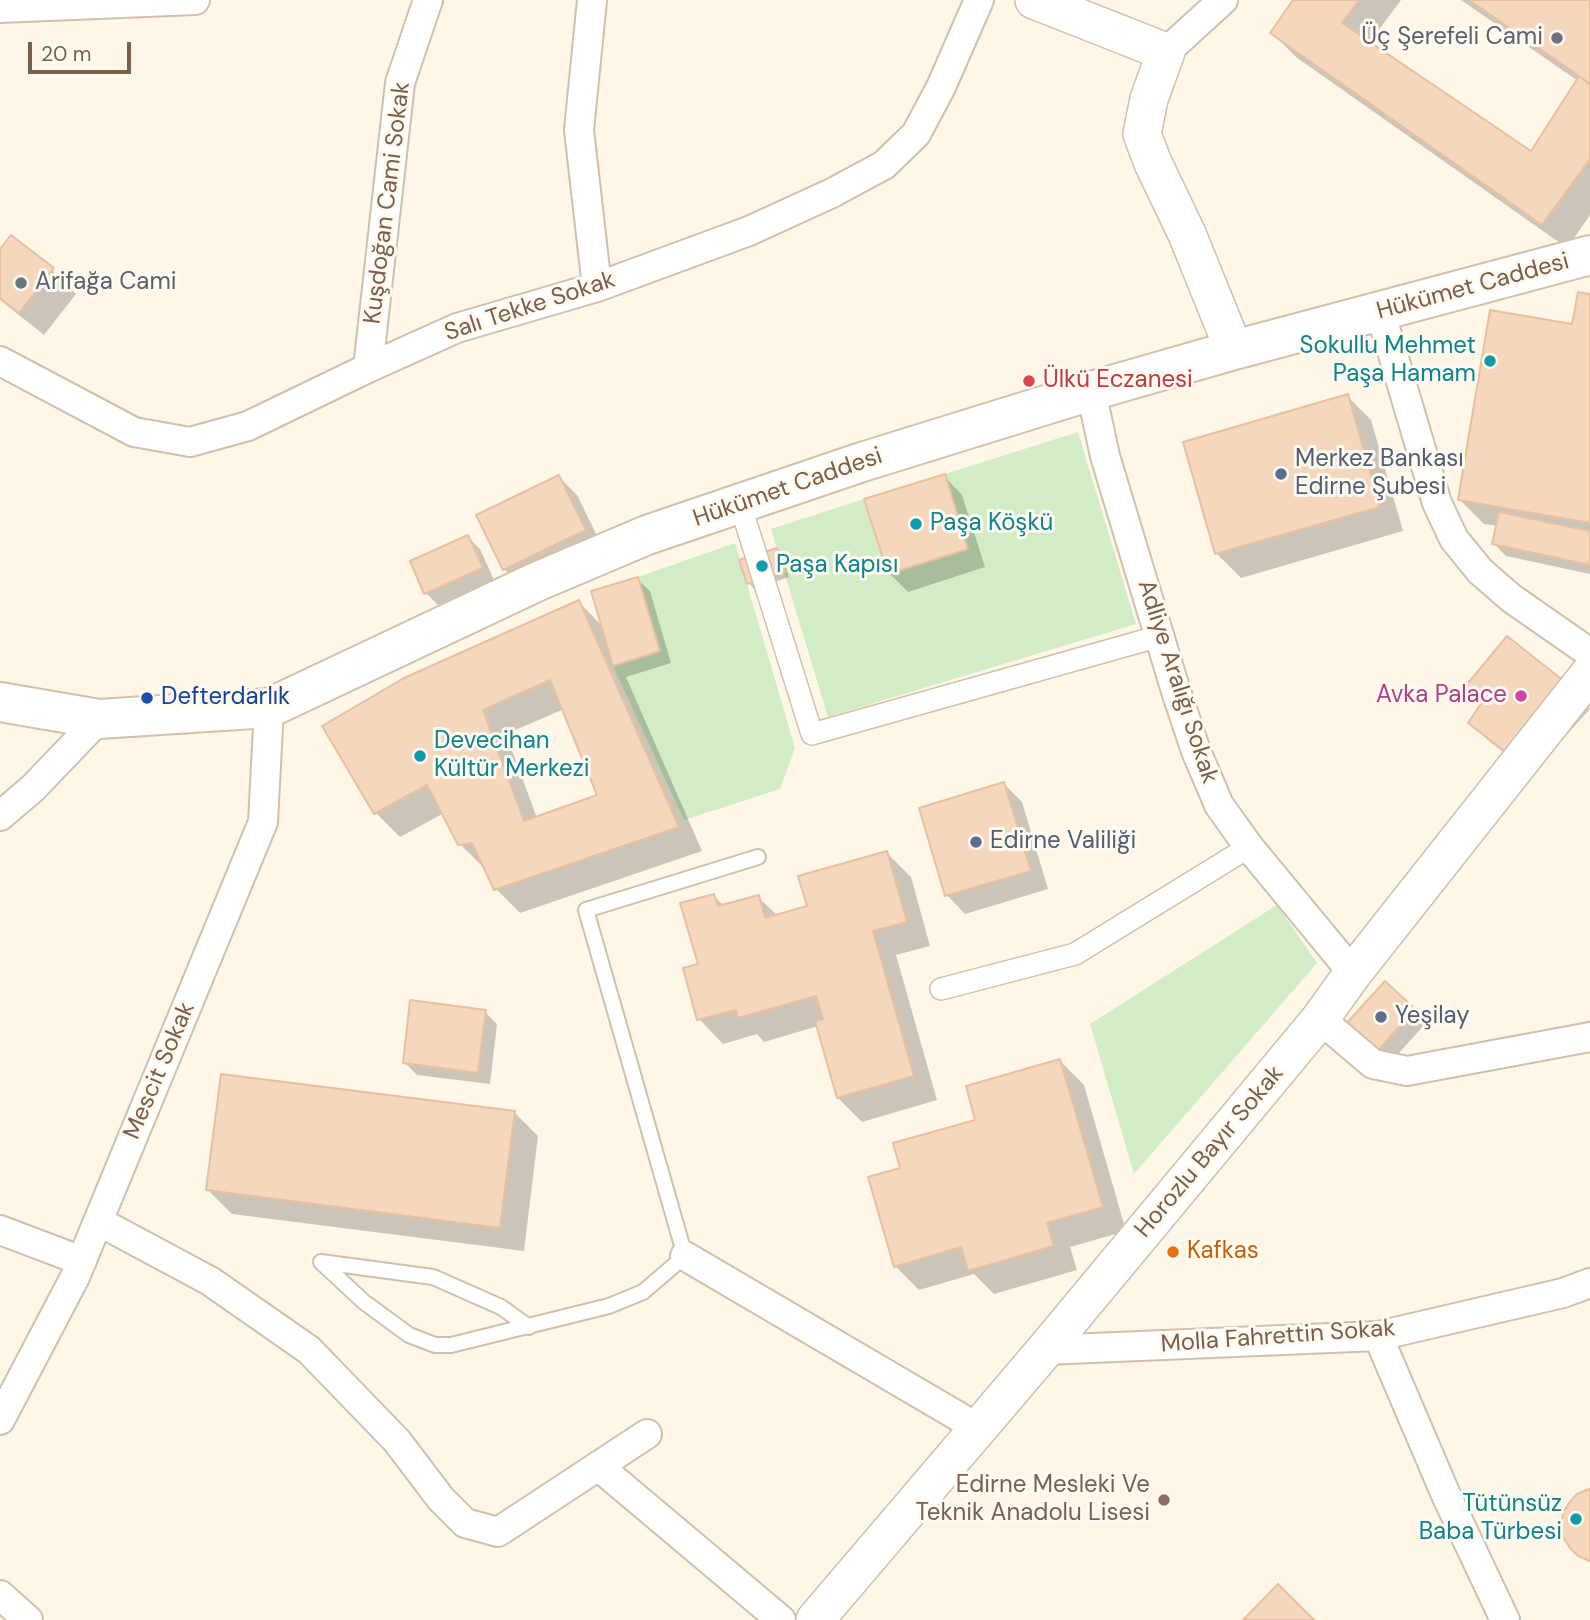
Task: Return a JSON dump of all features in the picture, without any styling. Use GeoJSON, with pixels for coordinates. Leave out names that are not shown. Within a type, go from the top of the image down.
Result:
{"type":"FeatureCollection","features":[{"type":"Feature","properties":{"kind":"main road","name":"Hükümet Caddesi"},"geometry":{"type":"LineString","coordinates":[[0,702],[99,719],[269,708],[536,582],[647,535],[862,462],[1091,391],[1234,350],[1590,256]]}},
{"type":"Feature","properties":{"kind":"street"},"geometry":{"type":"LineString","coordinates":[[0,8],[195,0]]}},
{"type":"Feature","properties":{"kind":"street","name":"Kuşdoğan Cami Sokak"},"geometry":{"type":"LineString","coordinates":[[368,368],[400,83],[428,0]]}},
{"type":"Feature","properties":{"kind":"street"},"geometry":{"type":"LineString","coordinates":[[592,0],[579,130],[597,287]]}},
{"type":"Feature","properties":{"kind":"street","name":"Salı Tekke Sokak"},"geometry":{"type":"LineString","coordinates":[[0,361],[134,432],[190,442],[248,426],[457,328],[597,287],[749,231],[832,193],[884,165],[916,134],[941,88],[979,0]]}},
{"type":"Feature","properties":{"kind":"street"},"geometry":{"type":"LineString","coordinates":[[1034,0],[1166,52]]}},
{"type":"Feature","properties":{"kind":"street"},"geometry":{"type":"LineString","coordinates":[[1223,0],[1166,52],[1149,99],[1142,134],[1187,234],[1234,350]]}},
{"type":"Feature","properties":{"kind":"street"},"geometry":{"type":"LineString","coordinates":[[1380,311],[1437,503],[1454,539],[1480,572],[1511,598],[1590,653]]}},
{"type":"Feature","properties":{"kind":"street","name":"Adliye Aralığı Sokak"},"geometry":{"type":"LineString","coordinates":[[1091,391],[1105,456],[1160,636],[1196,751],[1219,805],[1249,847],[1353,973]]}},
{"type":"Feature","properties":{"kind":"street"},"geometry":{"type":"LineString","coordinates":[[740,504],[812,734],[1160,636]]}},
{"type":"Feature","properties":{"kind":"street","name":"Horozlu Bayır Sokak"},"geometry":{"type":"LineString","coordinates":[[815,1620],[1045,1350],[1320,1019],[1353,973],[1590,673]]}},
{"type":"Feature","properties":{"kind":"street","name":"Mescit Sokak"},"geometry":{"type":"LineString","coordinates":[[0,1420],[82,1261],[263,822],[269,708]]}},
{"type":"Feature","properties":{"kind":"street"},"geometry":{"type":"LineString","coordinates":[[0,816],[33,788],[99,719]]}},
{"type":"Feature","properties":{"kind":"street"},"geometry":{"type":"LineString","coordinates":[[941,989],[1075,954],[1249,847]]}},
{"type":"Feature","properties":{"kind":"street"},"geometry":{"type":"LineString","coordinates":[[1320,1019],[1373,1065],[1406,1071],[1590,1037]]}},
{"type":"Feature","properties":{"kind":"street"},"geometry":{"type":"LineString","coordinates":[[98,1221],[210,1281],[309,1350],[397,1441],[441,1499],[465,1523],[498,1532],[647,1434]]}},
{"type":"Feature","properties":{"kind":"street"},"geometry":{"type":"LineString","coordinates":[[0,1230],[82,1261]]}},
{"type":"Feature","properties":{"kind":"street"},"geometry":{"type":"LineString","coordinates":[[685,1256],[978,1428]]}},
{"type":"Feature","properties":{"kind":"street","name":"Molla Fahrettin Sokak"},"geometry":{"type":"LineString","coordinates":[[1045,1350],[1378,1336],[1563,1293],[1590,1283]]}},
{"type":"Feature","properties":{"kind":"street"},"geometry":{"type":"LineString","coordinates":[[1378,1336],[1446,1495],[1505,1620]]}},
{"type":"Feature","properties":{"kind":"street"},"geometry":{"type":"LineString","coordinates":[[598,1466],[781,1620]]}},
{"type":"Feature","properties":{"kind":"street"},"geometry":{"type":"LineString","coordinates":[[0,1595],[28,1620]]}},
{"type":"Feature","properties":{"kind":"lane"},"geometry":{"type":"LineString","coordinates":[[529,1327],[501,1307],[433,1277],[321,1262],[364,1302],[410,1335],[422,1342],[451,1345],[529,1327],[608,1306],[643,1292],[685,1256],[586,910],[758,857]]}},
{"type":"Feature","properties":{"kind":"green space"},"geometry":{"type":"Polygon","coordinates":[[[1078,432],[1136,624],[828,717],[771,529],[864,499],[888,574],[967,549],[945,474],[1078,432]]]}},
{"type":"Feature","properties":{"kind":"green space"},"geometry":{"type":"Polygon","coordinates":[[[735,543],[795,748],[780,789],[684,820],[613,666],[659,651],[638,577],[735,543]]]}},
{"type":"Feature","properties":{"kind":"green space"},"geometry":{"type":"Polygon","coordinates":[[[1277,905],[1317,963],[1134,1174],[1090,1024],[1277,905]]]}},
{"type":"Feature","properties":{"kind":"building"},"geometry":{"type":"Polygon","coordinates":[[[1293,0],[1359,0],[1342,23],[1531,151],[1579,76],[1590,84],[1590,159],[1542,225],[1270,33],[1293,0]]]}},
{"type":"Feature","properties":{"kind":"building","name":"Üç Şerefeli Cami"},"geometry":{"type":"Polygon","coordinates":[[[1469,0],[1590,0],[1590,84],[1579,76],[1469,0]]]}},
{"type":"Feature","properties":{"kind":"building","name":"Arifağa Cami"},"geometry":{"type":"Polygon","coordinates":[[[11,235],[54,268],[19,313],[0,298],[0,249],[11,235]]]}},
{"type":"Feature","properties":{"kind":"building"},"geometry":{"type":"Polygon","coordinates":[[[1578,292],[1590,294],[1590,523],[1458,500],[1490,310],[1572,324],[1578,292]]]}},
{"type":"Feature","properties":{"kind":"building","name":"Merkez Bankası Edirne Şubesi"},"geometry":{"type":"Polygon","coordinates":[[[1348,394],[1380,507],[1215,554],[1183,442],[1348,394]]]}},
{"type":"Feature","properties":{"kind":"building","name":"Paşa Köşkü"},"geometry":{"type":"Polygon","coordinates":[[[945,474],[968,549],[888,574],[864,499],[945,474]]]}},
{"type":"Feature","properties":{"kind":"building"},"geometry":{"type":"Polygon","coordinates":[[[559,475],[586,530],[503,570],[476,515],[559,475]]]}},
{"type":"Feature","properties":{"kind":"building"},"geometry":{"type":"Polygon","coordinates":[[[1499,512],[1590,531],[1590,565],[1492,544],[1499,512]]]}},
{"type":"Feature","properties":{"kind":"building"},"geometry":{"type":"Polygon","coordinates":[[[468,535],[483,568],[424,594],[410,561],[468,535]]]}},
{"type":"Feature","properties":{"kind":"building","name":"Paşa Kapısı"},"geometry":{"type":"Polygon","coordinates":[[[777,548],[785,572],[747,584],[739,560],[777,548]]]}},
{"type":"Feature","properties":{"kind":"building"},"geometry":{"type":"Polygon","coordinates":[[[638,577],[660,651],[613,666],[591,591],[638,577]]]}},
{"type":"Feature","properties":{"kind":"building","name":"Devecihan Kültür Merkezi"},"geometry":{"type":"Polygon","coordinates":[[[579,600],[679,827],[494,890],[472,843],[458,845],[427,785],[374,814],[322,726],[404,678],[579,600]],[[550,680],[483,710],[524,821],[597,795],[550,680]]]}},
{"type":"Feature","properties":{"kind":"building","name":"Avka Palace"},"geometry":{"type":"Polygon","coordinates":[[[1507,636],[1574,689],[1512,757],[1468,723],[1482,702],[1464,688],[1507,636]]]}},
{"type":"Feature","properties":{"kind":"building","name":"Edirne Valiliği"},"geometry":{"type":"Polygon","coordinates":[[[1004,782],[1031,871],[945,896],[919,808],[1004,782]]]}},
{"type":"Feature","properties":{"kind":"building"},"geometry":{"type":"Polygon","coordinates":[[[887,851],[907,922],[873,931],[914,1076],[837,1098],[815,1021],[823,1019],[816,996],[738,1018],[736,1010],[697,1020],[683,968],[698,964],[680,903],[714,894],[718,906],[759,895],[765,918],[807,906],[798,876],[887,851]]]}},
{"type":"Feature","properties":{"kind":"building","name":"Yeşilay"},"geometry":{"type":"Polygon","coordinates":[[[1385,981],[1415,1009],[1377,1052],[1346,1024],[1385,981]]]}},
{"type":"Feature","properties":{"kind":"building"},"geometry":{"type":"Polygon","coordinates":[[[410,1000],[486,1010],[478,1073],[403,1063],[410,1000]]]}},
{"type":"Feature","properties":{"kind":"building"},"geometry":{"type":"Polygon","coordinates":[[[1060,1059],[1103,1207],[1047,1223],[1054,1246],[968,1271],[961,1247],[894,1267],[868,1177],[900,1168],[893,1143],[975,1120],[966,1086],[1060,1059]]]}},
{"type":"Feature","properties":{"kind":"building"},"geometry":{"type":"Polygon","coordinates":[[[221,1074],[515,1111],[500,1228],[206,1190],[221,1074]]]}},
{"type":"Feature","properties":{"kind":"building","name":"Tütünsüz Baba Türbesi"},"geometry":{"type":"Polygon","coordinates":[[[1590,1489],[1590,1561],[1578,1556],[1570,1548],[1563,1537],[1561,1526],[1563,1513],[1569,1503],[1577,1494],[1590,1489]]]}},
{"type":"Feature","properties":{"kind":"building"},"geometry":{"type":"Polygon","coordinates":[[[1278,1584],[1314,1620],[1243,1620],[1278,1584]]]}},
{"type":"Feature","properties":{"kind":"place","name":"Üç Şerefeli Cami"},"geometry":{"type":"Point","coordinates":[1557,38]}},
{"type":"Feature","properties":{"kind":"place","name":"Arifağa Cami"},"geometry":{"type":"Point","coordinates":[21,283]}},
{"type":"Feature","properties":{"kind":"place","name":"Sokullu Mehmet Paşa Hamam"},"geometry":{"type":"Point","coordinates":[1490,361]}},
{"type":"Feature","properties":{"kind":"place","name":"Ülkü Eczanesi"},"geometry":{"type":"Point","coordinates":[1029,381]}},
{"type":"Feature","properties":{"kind":"place","name":"Merkez Bankası Edirne Şubesi"},"geometry":{"type":"Point","coordinates":[1281,474]}},
{"type":"Feature","properties":{"kind":"place","name":"Paşa Köşkü"},"geometry":{"type":"Point","coordinates":[916,524]}},
{"type":"Feature","properties":{"kind":"place","name":"Paşa Kapısı"},"geometry":{"type":"Point","coordinates":[762,566]}},
{"type":"Feature","properties":{"kind":"place","name":"Avka Palace"},"geometry":{"type":"Point","coordinates":[1521,696]}},
{"type":"Feature","properties":{"kind":"place","name":"Defterdarlık"},"geometry":{"type":"Point","coordinates":[147,698]}},
{"type":"Feature","properties":{"kind":"place","name":"Devecihan Kültür Merkezi"},"geometry":{"type":"Point","coordinates":[420,756]}},
{"type":"Feature","properties":{"kind":"place","name":"Edirne Valiliği"},"geometry":{"type":"Point","coordinates":[976,842]}},
{"type":"Feature","properties":{"kind":"place","name":"Yeşilay"},"geometry":{"type":"Point","coordinates":[1381,1017]}},
{"type":"Feature","properties":{"kind":"place","name":"Kafkas"},"geometry":{"type":"Point","coordinates":[1173,1252]}},
{"type":"Feature","properties":{"kind":"place","name":"Edirne Mesleki Ve Teknik Anadolu Lisesi"},"geometry":{"type":"Point","coordinates":[1164,1500]}},
{"type":"Feature","properties":{"kind":"place","name":"Tütünsüz Baba Türbesi"},"geometry":{"type":"Point","coordinates":[1576,1519]}}]}
